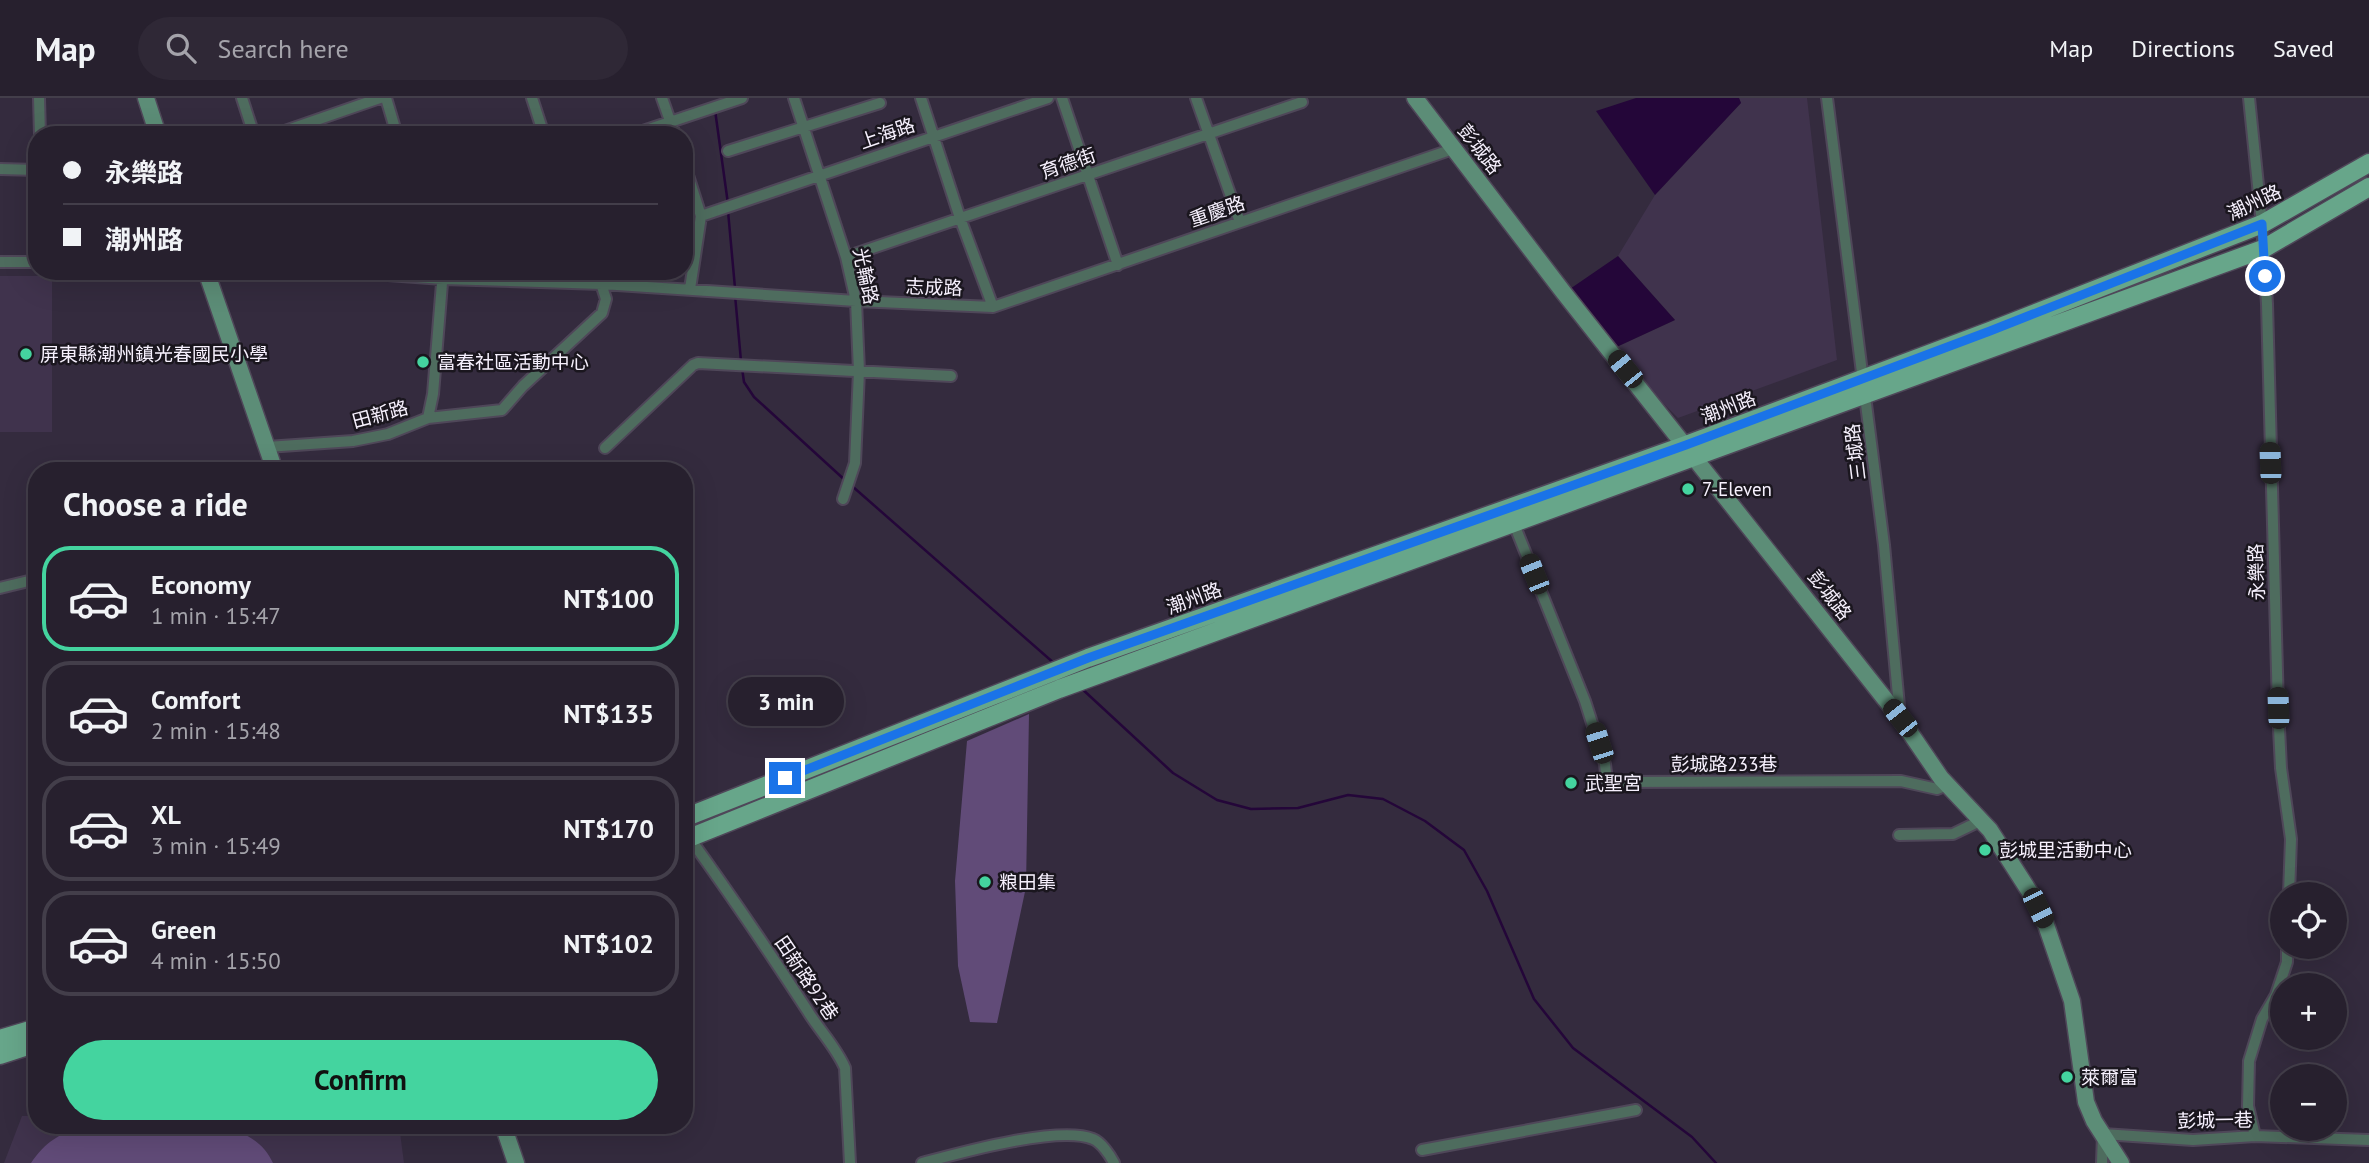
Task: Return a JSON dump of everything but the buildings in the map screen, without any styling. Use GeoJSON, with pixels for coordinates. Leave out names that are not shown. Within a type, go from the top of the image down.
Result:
{"type":"FeatureCollection","features":[{"type":"Feature","properties":{"kind":"main road","name":"潮州路"},"geometry":{"type":"LineString","coordinates":[[1864,386],[2262,224],[2369,163]]}},
{"type":"Feature","properties":{"kind":"main road","name":"潮州路"},"geometry":{"type":"LineString","coordinates":[[693,814],[1088,658],[1690,451],[1864,386],[2263,248],[2369,187]]}},
{"type":"Feature","properties":{"kind":"main road","name":"潮州路"},"geometry":{"type":"LineString","coordinates":[[693,833],[1059,689],[1514,524],[1690,451]]}},
{"type":"Feature","properties":{"kind":"main road"},"geometry":{"type":"LineString","coordinates":[[0,1039],[28,1031]]}},
{"type":"Feature","properties":{"kind":"main road"},"geometry":{"type":"LineString","coordinates":[[0,1055],[28,1046]]}},
{"type":"Feature","properties":{"kind":"street"},"geometry":{"type":"LineString","coordinates":[[39,98],[40,126]]}},
{"type":"Feature","properties":{"kind":"street"},"geometry":{"type":"LineString","coordinates":[[146,98],[155,126]]}},
{"type":"Feature","properties":{"kind":"street"},"geometry":{"type":"LineString","coordinates":[[242,98],[251,126]]}},
{"type":"Feature","properties":{"kind":"street"},"geometry":{"type":"LineString","coordinates":[[304,126],[380,98]]}},
{"type":"Feature","properties":{"kind":"street"},"geometry":{"type":"LineString","coordinates":[[386,98],[394,126]]}},
{"type":"Feature","properties":{"kind":"street"},"geometry":{"type":"LineString","coordinates":[[531,98],[541,126]]}},
{"type":"Feature","properties":{"kind":"street"},"geometry":{"type":"LineString","coordinates":[[663,98],[672,126]]}},
{"type":"Feature","properties":{"kind":"street"},"geometry":{"type":"LineString","coordinates":[[657,126],[742,98]]}},
{"type":"Feature","properties":{"kind":"street","name":"光輪路"},"geometry":{"type":"LineString","coordinates":[[794,98],[846,257],[856,301],[859,371],[853,468],[844,493]]}},
{"type":"Feature","properties":{"kind":"street"},"geometry":{"type":"LineString","coordinates":[[921,98],[960,218],[993,307]]}},
{"type":"Feature","properties":{"kind":"street","name":"上海路"},"geometry":{"type":"LineString","coordinates":[[701,216],[1048,98]]}},
{"type":"Feature","properties":{"kind":"street"},"geometry":{"type":"LineString","coordinates":[[1062,98],[1118,265]]}},
{"type":"Feature","properties":{"kind":"street"},"geometry":{"type":"LineString","coordinates":[[1196,98],[1240,222]]}},
{"type":"Feature","properties":{"kind":"street","name":"彭城路"},"geometry":{"type":"LineString","coordinates":[[1415,98],[1900,718],[1947,785],[1990,831],[2031,894],[2045,922],[2072,1001],[2086,1102],[2094,1121],[2121,1163]]}},
{"type":"Feature","properties":{"kind":"street","name":"三城路"},"geometry":{"type":"LineString","coordinates":[[1828,98],[1884,545],[1900,718]]}},
{"type":"Feature","properties":{"kind":"street","name":"永樂路"},"geometry":{"type":"LineString","coordinates":[[2249,98],[2267,304],[2278,708],[2281,768],[2291,839],[2289,882]]}},
{"type":"Feature","properties":{"kind":"street","name":"育德街"},"geometry":{"type":"LineString","coordinates":[[846,257],[1302,102]]}},
{"type":"Feature","properties":{"kind":"street"},"geometry":{"type":"LineString","coordinates":[[728,151],[880,103]]}},
{"type":"Feature","properties":{"kind":"street","name":"重慶路"},"geometry":{"type":"LineString","coordinates":[[993,307],[1453,149]]}},
{"type":"Feature","properties":{"kind":"street"},"geometry":{"type":"LineString","coordinates":[[0,169],[28,170]]}},
{"type":"Feature","properties":{"kind":"street"},"geometry":{"type":"LineString","coordinates":[[693,191],[701,216],[693,269]]}},
{"type":"Feature","properties":{"kind":"street"},"geometry":{"type":"LineString","coordinates":[[0,262],[28,262]]}},
{"type":"Feature","properties":{"kind":"street"},"geometry":{"type":"LineString","coordinates":[[209,280],[267,447],[270,462]]}},
{"type":"Feature","properties":{"kind":"street"},"geometry":{"type":"LineString","coordinates":[[428,418],[433,394],[443,280]]}},
{"type":"Feature","properties":{"kind":"street"},"geometry":{"type":"LineString","coordinates":[[531,280],[690,289],[691,280]]}},
{"type":"Feature","properties":{"kind":"street"},"geometry":{"type":"LineString","coordinates":[[600,280],[601,284]]}},
{"type":"Feature","properties":{"kind":"street","name":"田新路"},"geometry":{"type":"LineString","coordinates":[[267,447],[353,441],[387,434],[428,418],[502,410],[523,386],[602,313],[606,299],[601,284]]}},
{"type":"Feature","properties":{"kind":"street","name":"志成路"},"geometry":{"type":"LineString","coordinates":[[690,289],[856,301],[993,307]]}},
{"type":"Feature","properties":{"kind":"street"},"geometry":{"type":"LineString","coordinates":[[605,448],[698,363],[951,376]]}},
{"type":"Feature","properties":{"kind":"street","name":"彭城路233巷"},"geometry":{"type":"LineString","coordinates":[[1514,524],[1585,701],[1605,764],[1607,782],[1901,781],[1937,789],[1947,785]]}},
{"type":"Feature","properties":{"kind":"street"},"geometry":{"type":"LineString","coordinates":[[0,588],[28,581]]}},
{"type":"Feature","properties":{"kind":"street"},"geometry":{"type":"LineString","coordinates":[[1899,835],[1953,834],[1980,821]]}},
{"type":"Feature","properties":{"kind":"street","name":"田新路92巷"},"geometry":{"type":"LineString","coordinates":[[693,846],[839,1055],[845,1068],[850,1163]]}},
{"type":"Feature","properties":{"kind":"street"},"geometry":{"type":"LineString","coordinates":[[2255,1136],[2248,1106],[2249,1061],[2262,1019],[2279,984],[2287,959]]}},
{"type":"Feature","properties":{"kind":"street"},"geometry":{"type":"LineString","coordinates":[[1422,1150],[1636,1110]]}},
{"type":"Feature","properties":{"kind":"street"},"geometry":{"type":"LineString","coordinates":[[506,1134],[516,1163]]}},
{"type":"Feature","properties":{"kind":"street"},"geometry":{"type":"LineString","coordinates":[[2102,1163],[2103,1134]]}},
{"type":"Feature","properties":{"kind":"street","name":"彭城一巷"},"geometry":{"type":"LineString","coordinates":[[2103,1134],[2193,1140],[2255,1136],[2369,1140]]}},
{"type":"Feature","properties":{"kind":"street"},"geometry":{"type":"LineString","coordinates":[[922,1163],[982,1147],[1076,1135],[1095,1139],[1114,1163]]}},
{"type":"Feature","properties":{"kind":"shaded area"},"geometry":{"type":"Polygon","coordinates":[[[1636,98],[1739,98],[1741,103],[1655,195],[1596,111],[1636,98]]]}},
{"type":"Feature","properties":{"kind":"shaded area"},"geometry":{"type":"Polygon","coordinates":[[[1739,98],[1807,98],[1837,360],[1678,418],[1610,350],[1675,320],[1618,256],[1655,195],[1741,103],[1739,98]]]}},
{"type":"Feature","properties":{"kind":"shaded area"},"geometry":{"type":"Polygon","coordinates":[[[1618,256],[1675,320],[1610,350],[1564,293],[1618,256]]]}},
{"type":"Feature","properties":{"kind":"shaded area","name":"屏東縣潮州鎮光春國民小學"},"geometry":{"type":"Polygon","coordinates":[[[0,276],[28,276],[28,280],[52,280],[52,432],[0,432],[0,276]]]}},
{"type":"Feature","properties":{"kind":"shaded area"},"geometry":{"type":"Polygon","coordinates":[[[1029,714],[1026,887],[997,1023],[970,1022],[958,966],[955,881],[967,741],[1029,714]]]}},
{"type":"Feature","properties":{"kind":"shaded area"},"geometry":{"type":"Polygon","coordinates":[[[22,1116],[28,1116],[28,1134],[400,1134],[404,1163],[4,1163],[22,1116]]]}},
{"type":"Feature","properties":{"kind":"shaded area"},"geometry":{"type":"Polygon","coordinates":[[[63,1134],[242,1134],[263,1148],[273,1163],[31,1163],[53,1140],[63,1134]]]}},
{"type":"Feature","properties":{"kind":"waterway"},"geometry":{"type":"LineString","coordinates":[[715,110],[728,204]]}},
{"type":"Feature","properties":{"kind":"waterway"},"geometry":{"type":"LineString","coordinates":[[728,211],[735,288]]}},
{"type":"Feature","properties":{"kind":"waterway"},"geometry":{"type":"LineString","coordinates":[[735,295],[741,361]]}},
{"type":"Feature","properties":{"kind":"waterway"},"geometry":{"type":"LineString","coordinates":[[742,368],[744,382],[754,397],[847,482]]}},
{"type":"Feature","properties":{"kind":"waterway"},"geometry":{"type":"LineString","coordinates":[[852,486],[1055,664]]}},
{"type":"Feature","properties":{"kind":"waterway"},"geometry":{"type":"LineString","coordinates":[[1080,687],[1173,773],[1217,800],[1251,809],[1298,808],[1348,795],[1383,799],[1425,821],[1464,850],[1487,891],[1534,999],[1573,1048],[1692,1137],[1716,1163]]}},
{"type":"Feature","properties":{"kind":"place","name":"屏東縣潮州鎮光春國民小學"},"geometry":{"type":"Point","coordinates":[26,354]}},
{"type":"Feature","properties":{"kind":"place","name":"富春社區活動中心"},"geometry":{"type":"Point","coordinates":[423,362]}},
{"type":"Feature","properties":{"kind":"place","name":"7-Eleven"},"geometry":{"type":"Point","coordinates":[1688,489]}},
{"type":"Feature","properties":{"kind":"place","name":"武聖宮"},"geometry":{"type":"Point","coordinates":[1571,783]}},
{"type":"Feature","properties":{"kind":"place","name":"彭城里活動中心"},"geometry":{"type":"Point","coordinates":[1985,850]}},
{"type":"Feature","properties":{"kind":"place","name":"粮田集"},"geometry":{"type":"Point","coordinates":[985,882]}},
{"type":"Feature","properties":{"kind":"place","name":"萊爾富"},"geometry":{"type":"Point","coordinates":[2067,1077]}},
{"type":"Feature","properties":{"kind":"route"},"geometry":{"type":"LineString","coordinates":[[785,778],[1088,658],[1686,445],[1990,331],[2262,224],[2265,276]]}}]}
